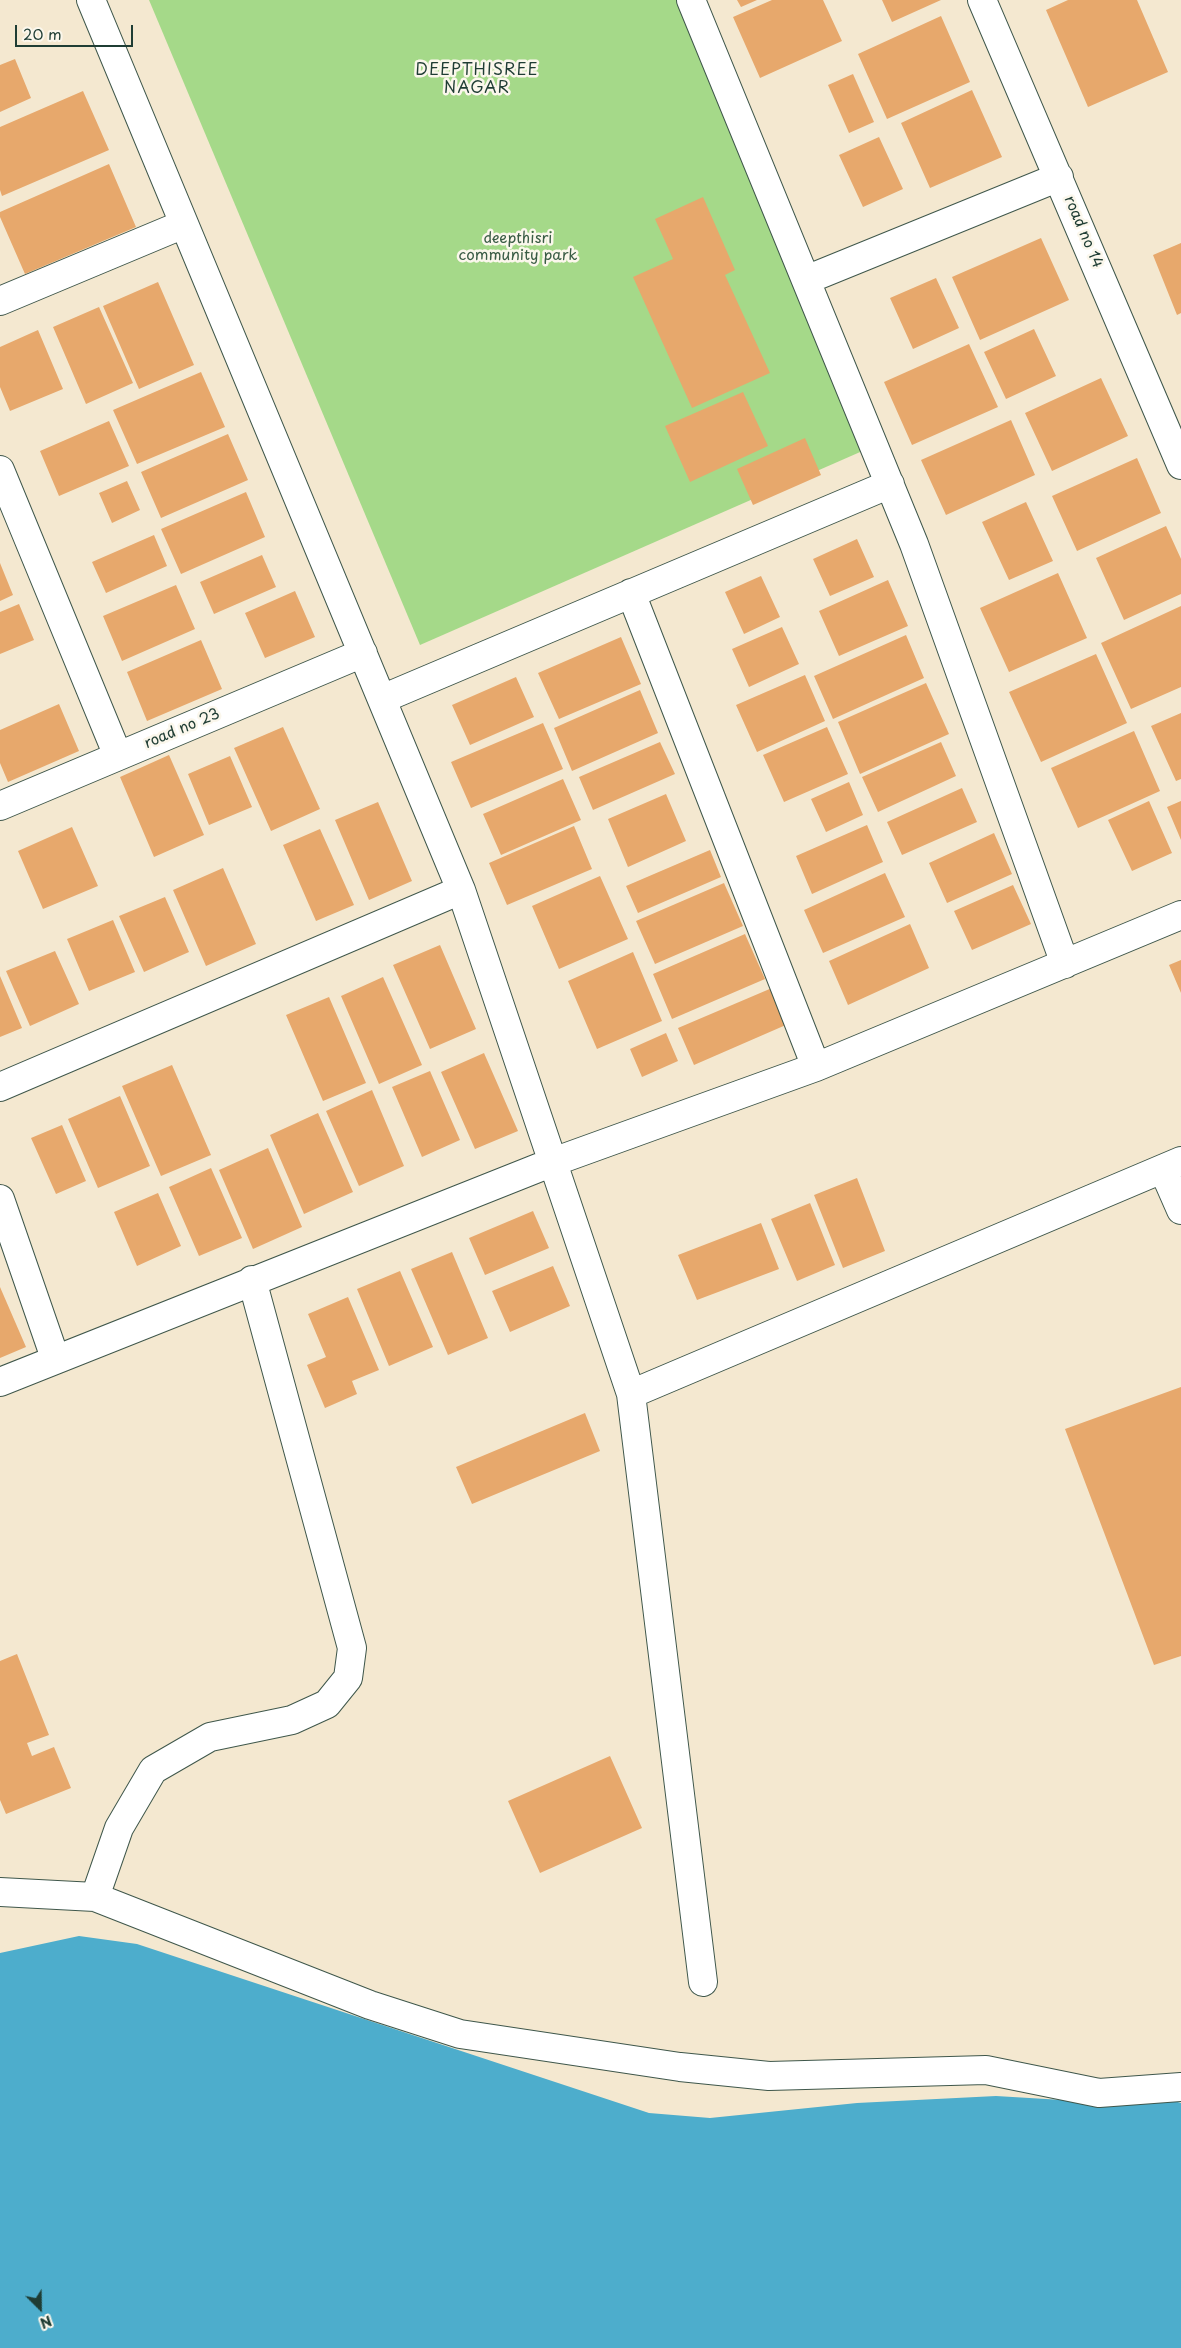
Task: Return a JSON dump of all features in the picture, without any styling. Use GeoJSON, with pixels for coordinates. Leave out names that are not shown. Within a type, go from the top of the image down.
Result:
{"type":"FeatureCollection","features":[{"type":"Feature","properties":{"kind":"street"},"geometry":{"type":"LineString","coordinates":[[91,0],[461,890],[631,1394],[703,1982]]}},
{"type":"Feature","properties":{"kind":"street"},"geometry":{"type":"LineString","coordinates":[[691,0],[914,544],[1064,964]]}},
{"type":"Feature","properties":{"kind":"street","name":"road no 14"},"geometry":{"type":"LineString","coordinates":[[982,0],[1181,465]]}},
{"type":"Feature","properties":{"kind":"street"},"geometry":{"type":"LineString","coordinates":[[806,280],[1059,178]]}},
{"type":"Feature","properties":{"kind":"street"},"geometry":{"type":"LineString","coordinates":[[0,301],[184,224]]}},
{"type":"Feature","properties":{"kind":"street"},"geometry":{"type":"LineString","coordinates":[[0,470],[118,756]]}},
{"type":"Feature","properties":{"kind":"street"},"geometry":{"type":"LineString","coordinates":[[382,699],[890,484]]}},
{"type":"Feature","properties":{"kind":"street"},"geometry":{"type":"LineString","coordinates":[[631,593],[816,1067]]}},
{"type":"Feature","properties":{"kind":"street","name":"road no 23"},"geometry":{"type":"LineString","coordinates":[[0,806],[363,654]]}},
{"type":"Feature","properties":{"kind":"street"},"geometry":{"type":"LineString","coordinates":[[0,1087],[461,890]]}},
{"type":"Feature","properties":{"kind":"street"},"geometry":{"type":"LineString","coordinates":[[0,1382],[55,1358],[553,1162],[816,1067],[1181,915]]}},
{"type":"Feature","properties":{"kind":"street"},"geometry":{"type":"LineString","coordinates":[[631,1394],[1172,1165],[1181,1210]]}},
{"type":"Feature","properties":{"kind":"street"},"geometry":{"type":"LineString","coordinates":[[0,1199],[55,1358]]}},
{"type":"Feature","properties":{"kind":"street"},"geometry":{"type":"LineString","coordinates":[[95,1897],[119,1828],[154,1770],[210,1737],[292,1720],[327,1704],[348,1678],[352,1648],[252,1280]]}},
{"type":"Feature","properties":{"kind":"street"},"geometry":{"type":"LineString","coordinates":[[0,1892],[95,1897],[370,2005],[460,2034],[680,2067],[769,2076],[986,2070],[1099,2093],[1181,2087]]}},
{"type":"Feature","properties":{"kind":"green space","name":"deepthisri community park"},"geometry":{"type":"Polygon","coordinates":[[[149,0],[678,0],[867,449],[420,645],[149,0]]]}},
{"type":"Feature","properties":{"kind":"water"},"geometry":{"type":"Polygon","coordinates":[[[79,1936],[137,1944],[649,2113],[710,2118],[857,2103],[996,2096],[1096,2102],[1171,2100],[1181,2103],[1181,2348],[0,2348],[0,1953],[79,1936]]]}},
{"type":"Feature","properties":{"kind":"building"},"geometry":{"type":"Polygon","coordinates":[[[737,0],[757,0],[741,7],[737,0]]]}},
{"type":"Feature","properties":{"kind":"building"},"geometry":{"type":"Polygon","coordinates":[[[772,0],[823,0],[842,41],[760,78],[733,17],[772,0]]]}},
{"type":"Feature","properties":{"kind":"building"},"geometry":{"type":"Polygon","coordinates":[[[882,0],[941,0],[892,22],[882,0]]]}},
{"type":"Feature","properties":{"kind":"building"},"geometry":{"type":"Polygon","coordinates":[[[1068,0],[1137,0],[1168,72],[1088,107],[1046,10],[1068,0]]]}},
{"type":"Feature","properties":{"kind":"building"},"geometry":{"type":"Polygon","coordinates":[[[941,16],[970,82],[887,119],[858,54],[941,16]]]}},
{"type":"Feature","properties":{"kind":"building"},"geometry":{"type":"Polygon","coordinates":[[[15,59],[31,98],[0,112],[0,65],[15,59]]]}},
{"type":"Feature","properties":{"kind":"building"},"geometry":{"type":"Polygon","coordinates":[[[853,74],[874,122],[849,133],[828,85],[853,74]]]}},
{"type":"Feature","properties":{"kind":"building"},"geometry":{"type":"Polygon","coordinates":[[[972,90],[1002,157],[930,188],[901,123],[972,90]]]}},
{"type":"Feature","properties":{"kind":"building"},"geometry":{"type":"Polygon","coordinates":[[[83,91],[109,150],[2,196],[0,190],[0,127],[83,91]]]}},
{"type":"Feature","properties":{"kind":"building"},"geometry":{"type":"Polygon","coordinates":[[[879,137],[903,189],[863,207],[839,155],[879,137]]]}},
{"type":"Feature","properties":{"kind":"building"},"geometry":{"type":"Polygon","coordinates":[[[109,164],[136,227],[25,274],[0,217],[0,212],[109,164]]]}},
{"type":"Feature","properties":{"kind":"building"},"geometry":{"type":"Polygon","coordinates":[[[703,197],[735,270],[725,275],[770,373],[692,408],[633,277],[673,259],[655,219],[703,197]]]}},
{"type":"Feature","properties":{"kind":"building"},"geometry":{"type":"Polygon","coordinates":[[[1041,238],[1069,300],[980,340],[952,277],[1041,238]]]}},
{"type":"Feature","properties":{"kind":"building"},"geometry":{"type":"Polygon","coordinates":[[[1181,243],[1181,313],[1177,315],[1153,255],[1181,243]]]}},
{"type":"Feature","properties":{"kind":"building"},"geometry":{"type":"Polygon","coordinates":[[[936,278],[959,328],[913,349],[890,298],[936,278]]]}},
{"type":"Feature","properties":{"kind":"building"},"geometry":{"type":"Polygon","coordinates":[[[158,282],[194,365],[139,389],[103,306],[158,282]]]}},
{"type":"Feature","properties":{"kind":"building"},"geometry":{"type":"Polygon","coordinates":[[[99,307],[133,383],[86,404],[53,327],[99,307]]]}},
{"type":"Feature","properties":{"kind":"building"},"geometry":{"type":"Polygon","coordinates":[[[1034,329],[1056,376],[1006,399],[984,352],[1034,329]]]}},
{"type":"Feature","properties":{"kind":"building"},"geometry":{"type":"Polygon","coordinates":[[[38,330],[63,389],[10,411],[0,387],[0,347],[38,330]]]}},
{"type":"Feature","properties":{"kind":"building"},"geometry":{"type":"Polygon","coordinates":[[[969,344],[998,407],[912,445],[884,382],[969,344]]]}},
{"type":"Feature","properties":{"kind":"building"},"geometry":{"type":"Polygon","coordinates":[[[201,372],[225,427],[137,464],[113,410],[201,372]]]}},
{"type":"Feature","properties":{"kind":"building"},"geometry":{"type":"Polygon","coordinates":[[[1101,378],[1128,436],[1052,471],[1025,413],[1101,378]]]}},
{"type":"Feature","properties":{"kind":"building"},"geometry":{"type":"Polygon","coordinates":[[[743,392],[768,446],[690,482],[665,426],[743,392]]]}},
{"type":"Feature","properties":{"kind":"building"},"geometry":{"type":"Polygon","coordinates":[[[1011,420],[1035,475],[946,515],[921,460],[1011,420]]]}},
{"type":"Feature","properties":{"kind":"building"},"geometry":{"type":"Polygon","coordinates":[[[109,421],[129,466],[59,496],[40,451],[109,421]]]}},
{"type":"Feature","properties":{"kind":"building"},"geometry":{"type":"Polygon","coordinates":[[[228,434],[248,480],[161,518],[141,472],[228,434]]]}},
{"type":"Feature","properties":{"kind":"building"},"geometry":{"type":"Polygon","coordinates":[[[805,438],[821,475],[753,505],[737,469],[805,438]]]}},
{"type":"Feature","properties":{"kind":"building"},"geometry":{"type":"Polygon","coordinates":[[[1137,458],[1161,513],[1077,551],[1052,496],[1137,458]]]}},
{"type":"Feature","properties":{"kind":"building"},"geometry":{"type":"Polygon","coordinates":[[[127,481],[140,510],[112,523],[99,493],[127,481]]]}},
{"type":"Feature","properties":{"kind":"building"},"geometry":{"type":"Polygon","coordinates":[[[246,492],[265,537],[181,574],[161,529],[246,492]]]}},
{"type":"Feature","properties":{"kind":"building"},"geometry":{"type":"Polygon","coordinates":[[[1026,502],[1053,561],[1009,580],[982,522],[1026,502]]]}},
{"type":"Feature","properties":{"kind":"building"},"geometry":{"type":"Polygon","coordinates":[[[1166,526],[1181,559],[1181,594],[1124,620],[1096,558],[1166,526]]]}},
{"type":"Feature","properties":{"kind":"building"},"geometry":{"type":"Polygon","coordinates":[[[154,535],[167,566],[106,593],[92,562],[154,535]]]}},
{"type":"Feature","properties":{"kind":"building"},"geometry":{"type":"Polygon","coordinates":[[[857,539],[874,577],[830,596],[813,559],[857,539]]]}},
{"type":"Feature","properties":{"kind":"building"},"geometry":{"type":"Polygon","coordinates":[[[262,555],[276,587],[214,614],[200,582],[262,555]]]}},
{"type":"Feature","properties":{"kind":"building"},"geometry":{"type":"Polygon","coordinates":[[[0,563],[13,595],[0,601],[0,563]]]}},
{"type":"Feature","properties":{"kind":"building"},"geometry":{"type":"Polygon","coordinates":[[[1058,573],[1087,638],[1009,672],[980,608],[1058,573]]]}},
{"type":"Feature","properties":{"kind":"building"},"geometry":{"type":"Polygon","coordinates":[[[761,576],[780,617],[744,634],[725,592],[761,576]]]}},
{"type":"Feature","properties":{"kind":"building"},"geometry":{"type":"Polygon","coordinates":[[[888,580],[908,626],[839,656],[819,611],[888,580]]]}},
{"type":"Feature","properties":{"kind":"building"},"geometry":{"type":"Polygon","coordinates":[[[176,585],[195,629],[122,661],[103,616],[176,585]]]}},
{"type":"Feature","properties":{"kind":"building"},"geometry":{"type":"Polygon","coordinates":[[[295,591],[315,637],[265,658],[245,613],[295,591]]]}},
{"type":"Feature","properties":{"kind":"building"},"geometry":{"type":"Polygon","coordinates":[[[19,604],[34,640],[0,654],[0,612],[19,604]]]}},
{"type":"Feature","properties":{"kind":"building"},"geometry":{"type":"Polygon","coordinates":[[[1181,606],[1181,687],[1131,709],[1101,643],[1181,606]]]}},
{"type":"Feature","properties":{"kind":"building"},"geometry":{"type":"Polygon","coordinates":[[[782,627],[799,664],[749,687],[732,649],[782,627]]]}},
{"type":"Feature","properties":{"kind":"building"},"geometry":{"type":"Polygon","coordinates":[[[906,635],[924,678],[833,719],[814,676],[906,635]]]}},
{"type":"Feature","properties":{"kind":"building"},"geometry":{"type":"Polygon","coordinates":[[[621,637],[641,684],[559,719],[538,673],[621,637]]]}},
{"type":"Feature","properties":{"kind":"building"},"geometry":{"type":"Polygon","coordinates":[[[201,640],[222,689],[147,721],[127,672],[201,640]]]}},
{"type":"Feature","properties":{"kind":"building"},"geometry":{"type":"Polygon","coordinates":[[[1096,654],[1127,723],[1041,762],[1009,692],[1096,654]]]}},
{"type":"Feature","properties":{"kind":"building"},"geometry":{"type":"Polygon","coordinates":[[[805,675],[825,721],[757,752],[736,705],[805,675]]]}},
{"type":"Feature","properties":{"kind":"building"},"geometry":{"type":"Polygon","coordinates":[[[516,677],[534,717],[470,745],[452,705],[516,677]]]}},
{"type":"Feature","properties":{"kind":"building"},"geometry":{"type":"Polygon","coordinates":[[[926,683],[949,734],[860,774],[838,722],[926,683]]]}},
{"type":"Feature","properties":{"kind":"building"},"geometry":{"type":"Polygon","coordinates":[[[640,690],[658,733],[572,771],[554,728],[640,690]]]}},
{"type":"Feature","properties":{"kind":"building"},"geometry":{"type":"Polygon","coordinates":[[[59,704],[79,751],[8,782],[0,763],[0,730],[59,704]]]}},
{"type":"Feature","properties":{"kind":"building"},"geometry":{"type":"Polygon","coordinates":[[[1181,713],[1181,779],[1176,781],[1151,726],[1181,713]]]}},
{"type":"Feature","properties":{"kind":"building"},"geometry":{"type":"Polygon","coordinates":[[[543,723],[563,769],[471,808],[451,762],[543,723]]]}},
{"type":"Feature","properties":{"kind":"building"},"geometry":{"type":"Polygon","coordinates":[[[283,727],[320,809],[271,831],[234,748],[283,727]]]}},
{"type":"Feature","properties":{"kind":"building"},"geometry":{"type":"Polygon","coordinates":[[[827,727],[848,774],[784,802],[763,755],[827,727]]]}},
{"type":"Feature","properties":{"kind":"building"},"geometry":{"type":"Polygon","coordinates":[[[1134,731],[1160,791],[1078,828],[1051,768],[1134,731]]]}},
{"type":"Feature","properties":{"kind":"building"},"geometry":{"type":"Polygon","coordinates":[[[660,742],[675,774],[593,810],[579,777],[660,742]]]}},
{"type":"Feature","properties":{"kind":"building"},"geometry":{"type":"Polygon","coordinates":[[[941,742],[956,776],[878,812],[862,777],[941,742]]]}},
{"type":"Feature","properties":{"kind":"building"},"geometry":{"type":"Polygon","coordinates":[[[169,755],[204,835],[154,857],[120,777],[169,755]]]}},
{"type":"Feature","properties":{"kind":"building"},"geometry":{"type":"Polygon","coordinates":[[[230,756],[252,807],[209,825],[188,774],[230,756]]]}},
{"type":"Feature","properties":{"kind":"building"},"geometry":{"type":"Polygon","coordinates":[[[563,779],[581,820],[501,855],[483,814],[563,779]]]}},
{"type":"Feature","properties":{"kind":"building"},"geometry":{"type":"Polygon","coordinates":[[[849,782],[863,815],[826,832],[811,799],[849,782]]]}},
{"type":"Feature","properties":{"kind":"building"},"geometry":{"type":"Polygon","coordinates":[[[962,788],[977,822],[902,855],[887,822],[962,788]]]}},
{"type":"Feature","properties":{"kind":"building"},"geometry":{"type":"Polygon","coordinates":[[[666,794],[686,841],[628,867],[608,819],[666,794]]]}},
{"type":"Feature","properties":{"kind":"building"},"geometry":{"type":"Polygon","coordinates":[[[1149,801],[1172,853],[1132,871],[1108,820],[1149,801]]]}},
{"type":"Feature","properties":{"kind":"building"},"geometry":{"type":"Polygon","coordinates":[[[1181,801],[1181,840],[1167,807],[1181,801]]]}},
{"type":"Feature","properties":{"kind":"building"},"geometry":{"type":"Polygon","coordinates":[[[378,802],[412,881],[369,900],[335,820],[378,802]]]}},
{"type":"Feature","properties":{"kind":"building"},"geometry":{"type":"Polygon","coordinates":[[[867,825],[883,862],[812,894],[796,856],[867,825]]]}},
{"type":"Feature","properties":{"kind":"building"},"geometry":{"type":"Polygon","coordinates":[[[574,826],[592,869],[507,905],[489,863],[574,826]]]}},
{"type":"Feature","properties":{"kind":"building"},"geometry":{"type":"Polygon","coordinates":[[[72,827],[98,886],[43,909],[18,851],[72,827]]]}},
{"type":"Feature","properties":{"kind":"building"},"geometry":{"type":"Polygon","coordinates":[[[320,829],[354,905],[316,921],[283,845],[320,829]]]}},
{"type":"Feature","properties":{"kind":"building"},"geometry":{"type":"Polygon","coordinates":[[[994,833],[1012,874],[947,903],[929,863],[994,833]]]}},
{"type":"Feature","properties":{"kind":"building"},"geometry":{"type":"Polygon","coordinates":[[[710,850],[721,877],[638,913],[626,886],[710,850]]]}},
{"type":"Feature","properties":{"kind":"building"},"geometry":{"type":"Polygon","coordinates":[[[223,868],[256,944],[206,966],[173,890],[223,868]]]}},
{"type":"Feature","properties":{"kind":"building"},"geometry":{"type":"Polygon","coordinates":[[[885,873],[905,917],[823,953],[804,910],[885,873]]]}},
{"type":"Feature","properties":{"kind":"building"},"geometry":{"type":"Polygon","coordinates":[[[600,876],[628,939],[559,969],[532,906],[600,876]]]}},
{"type":"Feature","properties":{"kind":"building"},"geometry":{"type":"Polygon","coordinates":[[[724,883],[743,926],[655,964],[636,921],[724,883]]]}},
{"type":"Feature","properties":{"kind":"building"},"geometry":{"type":"Polygon","coordinates":[[[1013,885],[1031,924],[972,950],[954,911],[1013,885]]]}},
{"type":"Feature","properties":{"kind":"building"},"geometry":{"type":"Polygon","coordinates":[[[165,897],[189,952],[144,972],[119,916],[165,897]]]}},
{"type":"Feature","properties":{"kind":"building"},"geometry":{"type":"Polygon","coordinates":[[[113,920],[135,972],[89,991],[67,939],[113,920]]]}},
{"type":"Feature","properties":{"kind":"building"},"geometry":{"type":"Polygon","coordinates":[[[910,924],[929,968],[848,1005],[829,961],[910,924]]]}},
{"type":"Feature","properties":{"kind":"building"},"geometry":{"type":"Polygon","coordinates":[[[745,934],[765,979],[672,1019],[653,974],[745,934]]]}},
{"type":"Feature","properties":{"kind":"building"},"geometry":{"type":"Polygon","coordinates":[[[440,945],[476,1029],[430,1049],[393,965],[440,945]]]}},
{"type":"Feature","properties":{"kind":"building"},"geometry":{"type":"Polygon","coordinates":[[[55,951],[79,1004],[30,1026],[6,971],[55,951]]]}},
{"type":"Feature","properties":{"kind":"building"},"geometry":{"type":"Polygon","coordinates":[[[633,952],[662,1021],[597,1049],[568,981],[633,952]]]}},
{"type":"Feature","properties":{"kind":"building"},"geometry":{"type":"Polygon","coordinates":[[[1181,960],[1181,993],[1169,965],[1181,960]]]}},
{"type":"Feature","properties":{"kind":"building"},"geometry":{"type":"Polygon","coordinates":[[[0,976],[22,1028],[0,1037],[0,976]]]}},
{"type":"Feature","properties":{"kind":"building"},"geometry":{"type":"Polygon","coordinates":[[[383,977],[422,1065],[379,1084],[341,996],[383,977]]]}},
{"type":"Feature","properties":{"kind":"building"},"geometry":{"type":"Polygon","coordinates":[[[779,985],[795,1021],[694,1065],[678,1028],[779,985]]]}},
{"type":"Feature","properties":{"kind":"building"},"geometry":{"type":"Polygon","coordinates":[[[329,997],[366,1083],[323,1101],[286,1015],[329,997]]]}},
{"type":"Feature","properties":{"kind":"building"},"geometry":{"type":"Polygon","coordinates":[[[666,1033],[678,1061],[642,1077],[630,1049],[666,1033]]]}},
{"type":"Feature","properties":{"kind":"building"},"geometry":{"type":"Polygon","coordinates":[[[484,1053],[518,1131],[475,1149],[441,1072],[484,1053]]]}},
{"type":"Feature","properties":{"kind":"building"},"geometry":{"type":"Polygon","coordinates":[[[172,1065],[211,1155],[161,1176],[122,1086],[172,1065]]]}},
{"type":"Feature","properties":{"kind":"building"},"geometry":{"type":"Polygon","coordinates":[[[430,1071],[460,1140],[422,1157],[392,1087],[430,1071]]]}},
{"type":"Feature","properties":{"kind":"building"},"geometry":{"type":"Polygon","coordinates":[[[372,1090],[404,1166],[359,1186],[326,1111],[372,1090]]]}},
{"type":"Feature","properties":{"kind":"building"},"geometry":{"type":"Polygon","coordinates":[[[120,1096],[150,1166],[98,1188],[68,1119],[120,1096]]]}},
{"type":"Feature","properties":{"kind":"building"},"geometry":{"type":"Polygon","coordinates":[[[318,1113],[353,1192],[304,1214],[270,1135],[318,1113]]]}},
{"type":"Feature","properties":{"kind":"building"},"geometry":{"type":"Polygon","coordinates":[[[62,1125],[86,1181],[56,1194],[31,1138],[62,1125]]]}},
{"type":"Feature","properties":{"kind":"building"},"geometry":{"type":"Polygon","coordinates":[[[268,1148],[302,1227],[253,1249],[219,1170],[268,1148]]]}},
{"type":"Feature","properties":{"kind":"building"},"geometry":{"type":"Polygon","coordinates":[[[211,1168],[242,1238],[199,1256],[169,1187],[211,1168]]]}},
{"type":"Feature","properties":{"kind":"building"},"geometry":{"type":"Polygon","coordinates":[[[857,1178],[885,1251],[843,1268],[814,1195],[857,1178]]]}},
{"type":"Feature","properties":{"kind":"building"},"geometry":{"type":"Polygon","coordinates":[[[158,1193],[181,1246],[137,1266],[114,1212],[158,1193]]]}},
{"type":"Feature","properties":{"kind":"building"},"geometry":{"type":"Polygon","coordinates":[[[810,1203],[835,1265],[797,1281],[771,1219],[810,1203]]]}},
{"type":"Feature","properties":{"kind":"building"},"geometry":{"type":"Polygon","coordinates":[[[533,1211],[549,1248],[485,1275],[469,1238],[533,1211]]]}},
{"type":"Feature","properties":{"kind":"building"},"geometry":{"type":"Polygon","coordinates":[[[761,1223],[779,1269],[697,1300],[678,1255],[761,1223]]]}},
{"type":"Feature","properties":{"kind":"building"},"geometry":{"type":"Polygon","coordinates":[[[452,1252],[488,1338],[448,1355],[411,1269],[452,1252]]]}},
{"type":"Feature","properties":{"kind":"building"},"geometry":{"type":"Polygon","coordinates":[[[553,1266],[570,1306],[510,1332],[492,1291],[553,1266]]]}},
{"type":"Feature","properties":{"kind":"building"},"geometry":{"type":"Polygon","coordinates":[[[400,1271],[433,1347],[389,1366],[357,1289],[400,1271]]]}},
{"type":"Feature","properties":{"kind":"building"},"geometry":{"type":"Polygon","coordinates":[[[0,1287],[26,1347],[0,1358],[0,1287]]]}},
{"type":"Feature","properties":{"kind":"building"},"geometry":{"type":"Polygon","coordinates":[[[348,1297],[379,1370],[352,1381],[357,1394],[325,1408],[307,1365],[326,1357],[308,1314],[348,1297]]]}},
{"type":"Feature","properties":{"kind":"building"},"geometry":{"type":"Polygon","coordinates":[[[1181,1387],[1181,1656],[1154,1665],[1065,1429],[1181,1387]]]}},
{"type":"Feature","properties":{"kind":"building"},"geometry":{"type":"Polygon","coordinates":[[[585,1413],[600,1451],[472,1504],[456,1467],[585,1413]]]}},
{"type":"Feature","properties":{"kind":"building"},"geometry":{"type":"Polygon","coordinates":[[[17,1654],[49,1735],[27,1743],[32,1756],[54,1747],[71,1788],[6,1814],[0,1800],[0,1661],[17,1654]]]}},
{"type":"Feature","properties":{"kind":"building"},"geometry":{"type":"Polygon","coordinates":[[[610,1756],[642,1828],[540,1873],[508,1801],[610,1756]]]}},
{"type":"Feature","properties":{"kind":"district","name":"DEEPTHISREE NAGAR"},"geometry":{"type":"Point","coordinates":[477,80]}}]}
